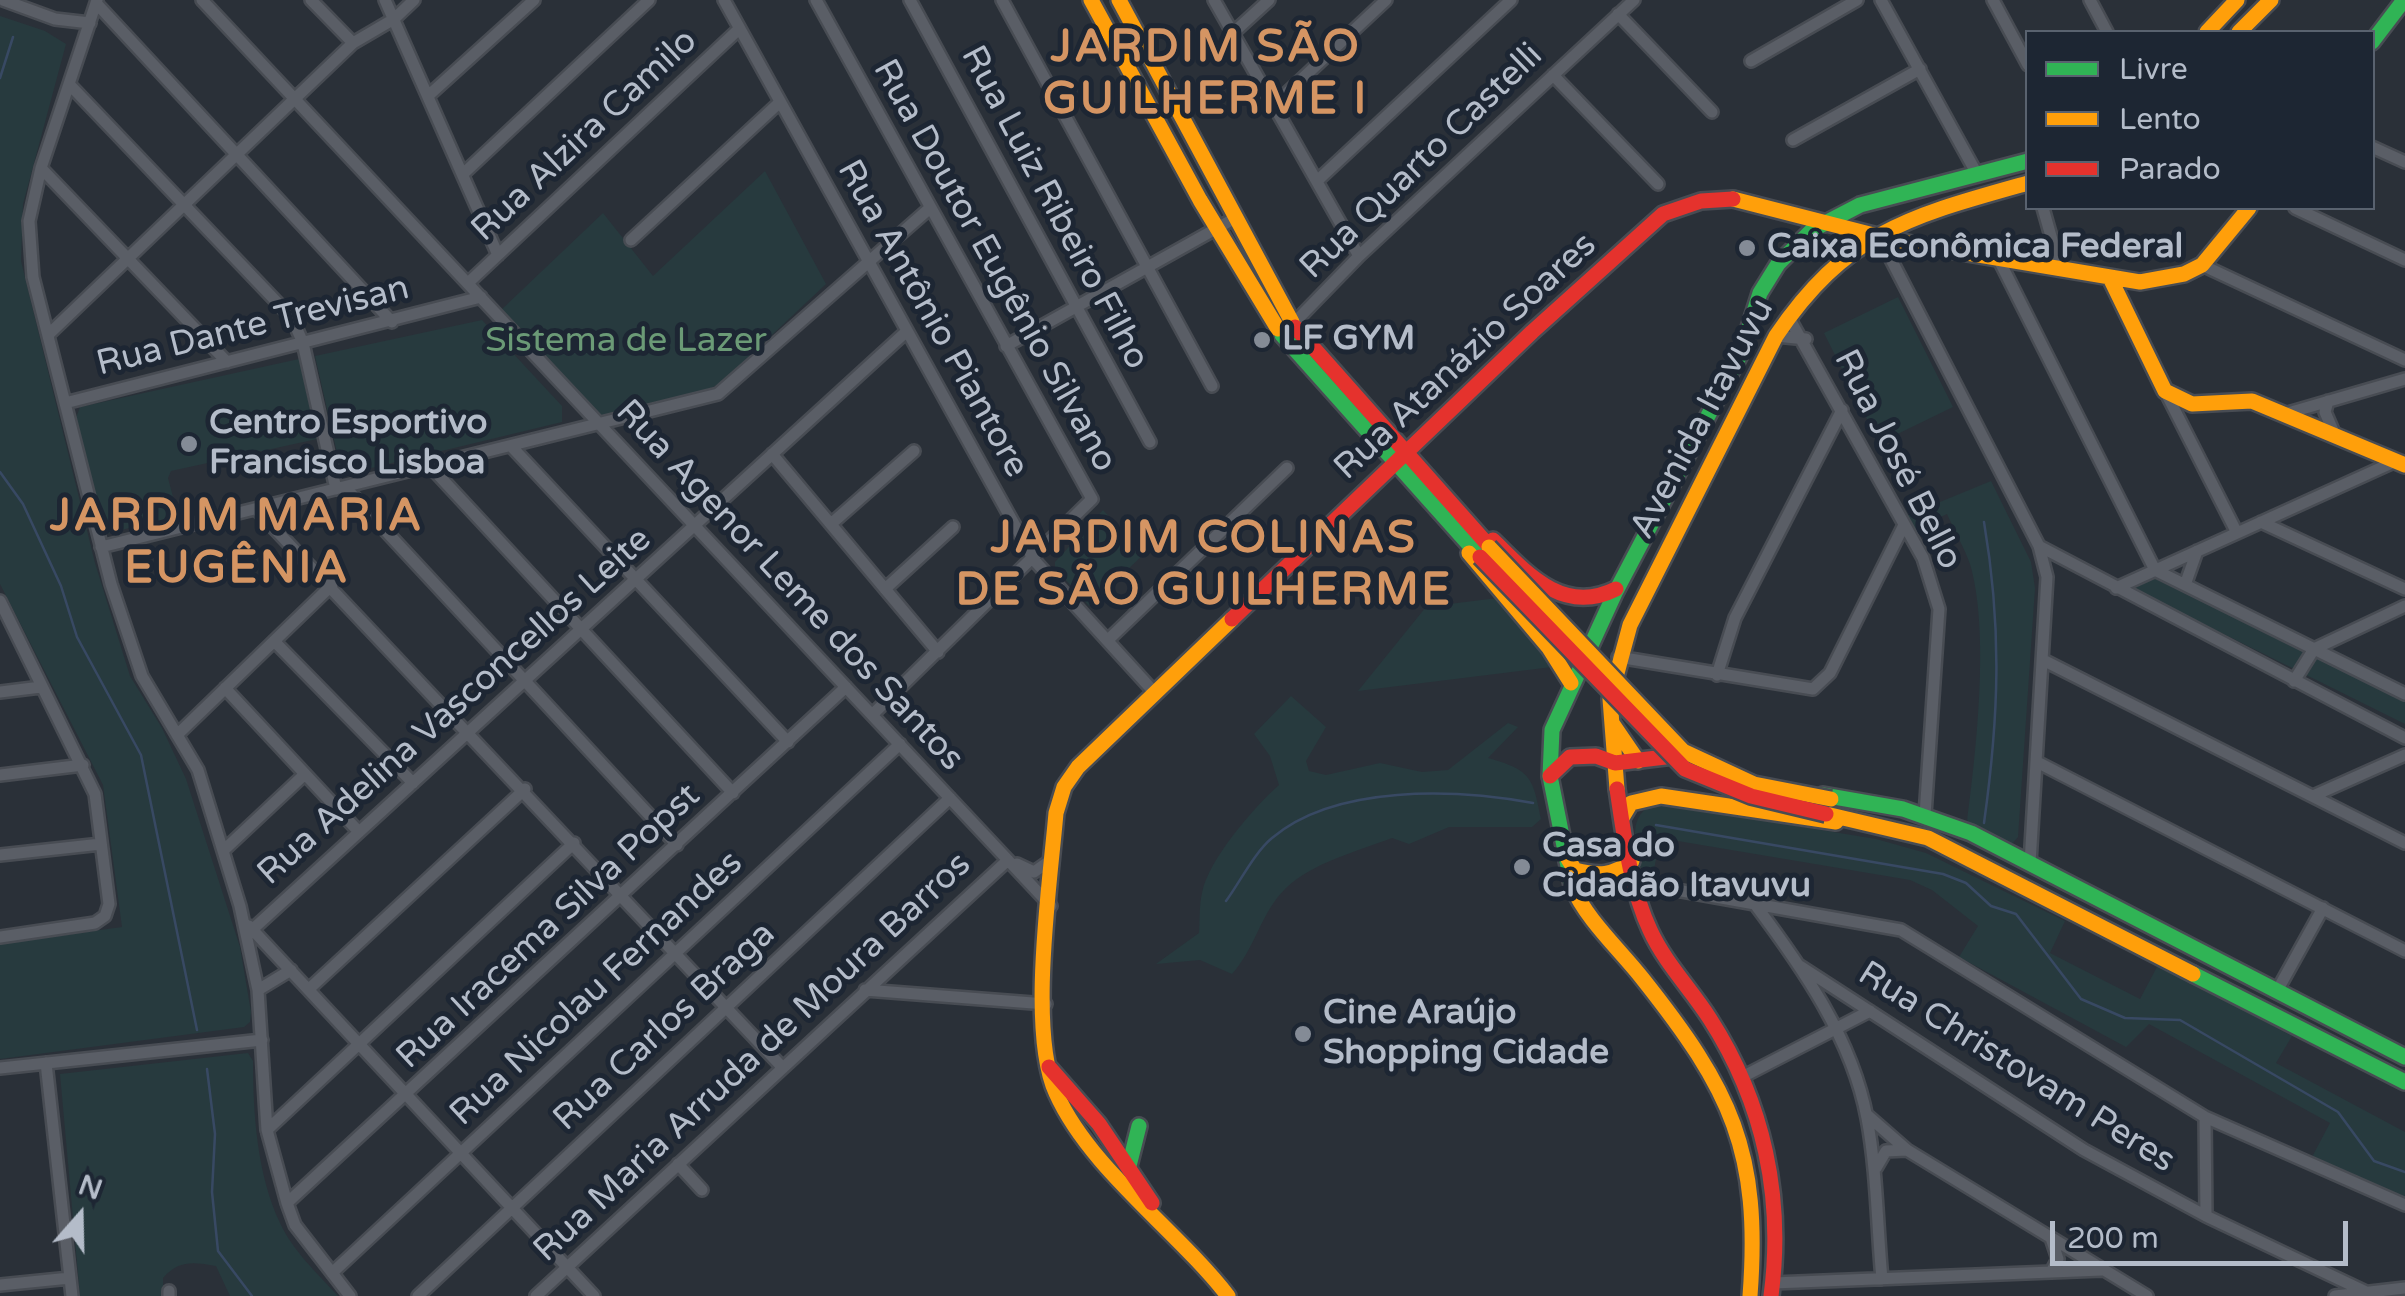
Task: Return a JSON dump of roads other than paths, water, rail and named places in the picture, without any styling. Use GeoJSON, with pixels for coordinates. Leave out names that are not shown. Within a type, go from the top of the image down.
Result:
{"type":"FeatureCollection","features":[{"type":"Feature","properties":{"kind":"main road"},"geometry":{"type":"LineString","coordinates":[[1091,0],[1217,229],[1394,466],[1462,538],[1484,552],[1589,647]]}},
{"type":"Feature","properties":{"kind":"main road"},"geometry":{"type":"LineString","coordinates":[[1118,0],[1237,217],[1288,328],[1466,515],[1536,581],[1558,594],[1592,601],[1619,587]]}},
{"type":"Feature","properties":{"kind":"main road"},"geometry":{"type":"LineString","coordinates":[[2209,30],[2237,0]]}},
{"type":"Feature","properties":{"kind":"main road"},"geometry":{"type":"LineString","coordinates":[[2241,30],[2271,0]]}},
{"type":"Feature","properties":{"kind":"main road"},"geometry":{"type":"LineString","coordinates":[[2375,38],[2404,0]]}},
{"type":"Feature","properties":{"kind":"main road","name":"Avenida Itavuvu"},"geometry":{"type":"LineString","coordinates":[[1750,1295],[1755,1231],[1748,1170],[1734,1118],[1688,1036],[1573,891],[1550,776],[1552,730],[1619,587],[1742,353],[1770,275],[1812,230],[1860,205],[2024,164]]}},
{"type":"Feature","properties":{"kind":"main road","name":"Avenida Itavuvu"},"geometry":{"type":"LineString","coordinates":[[1772,1290],[1776,1230],[1760,1116],[1744,1076],[1709,1017],[1677,980],[1647,926],[1637,886],[1622,818],[1610,719],[1618,656],[1629,622],[1788,316],[1850,248],[1914,215],[2025,184]]}},
{"type":"Feature","properties":{"kind":"main road","name":"Rua Atanázio Soares"},"geometry":{"type":"LineString","coordinates":[[1156,1211],[1132,1198],[1054,1090],[1048,1067],[1046,1004],[1053,858],[1056,812],[1064,788],[1078,767],[1155,693],[1663,214],[1725,197],[1874,236],[2112,280],[2140,282],[2184,274],[2202,265]]}},
{"type":"Feature","properties":{"kind":"main road"},"geometry":{"type":"LineString","coordinates":[[2202,265],[2247,210]]}},
{"type":"Feature","properties":{"kind":"main road"},"geometry":{"type":"LineString","coordinates":[[2112,280],[2165,391],[2192,404],[2252,401],[2400,463]]}},
{"type":"Feature","properties":{"kind":"main road"},"geometry":{"type":"LineString","coordinates":[[1466,515],[1484,552],[1686,769],[1751,796],[1925,815],[2030,862],[2405,1058]]}},
{"type":"Feature","properties":{"kind":"main road"},"geometry":{"type":"LineString","coordinates":[[1462,538],[1466,549],[1549,648],[1571,683]]}},
{"type":"Feature","properties":{"kind":"main road","name":"Avenida Itavuvu"},"geometry":{"type":"LineString","coordinates":[[1589,647],[1600,663],[1610,700]]}},
{"type":"Feature","properties":{"kind":"main road"},"geometry":{"type":"LineString","coordinates":[[1610,719],[1638,761]]}},
{"type":"Feature","properties":{"kind":"main road"},"geometry":{"type":"LineString","coordinates":[[1550,776],[1570,757],[1596,756],[1615,763],[1682,755],[1733,776],[1896,828],[1963,854],[2405,1082]]}},
{"type":"Feature","properties":{"kind":"main road"},"geometry":{"type":"LineString","coordinates":[[1596,756],[1618,788]]}},
{"type":"Feature","properties":{"kind":"main road"},"geometry":{"type":"LineString","coordinates":[[1622,818],[1631,802],[1661,796],[1896,828]]}},
{"type":"Feature","properties":{"kind":"main road"},"geometry":{"type":"LineString","coordinates":[[1563,852],[1576,870],[1589,874],[1617,875],[1632,862]]}},
{"type":"Feature","properties":{"kind":"main road","name":"Rua Atanázio Soares"},"geometry":{"type":"LineString","coordinates":[[1048,1067],[1110,1140],[1156,1211],[1228,1296]]}},
{"type":"Feature","properties":{"kind":"main road"},"geometry":{"type":"LineString","coordinates":[[1128,1166],[1139,1126]]}},
{"type":"Feature","properties":{"kind":"main road"},"geometry":{"type":"LineString","coordinates":[[1083,1131],[1098,1140],[1110,1140]]}},
{"type":"Feature","properties":{"kind":"main road"},"geometry":{"type":"LineString","coordinates":[[1750,1295],[1772,1290]]}},
{"type":"Feature","properties":{"kind":"street"},"geometry":{"type":"LineString","coordinates":[[3,0],[55,19],[90,23]]}},
{"type":"Feature","properties":{"kind":"street","name":"Rua Agenor Leme dos Santos"},"geometry":{"type":"LineString","coordinates":[[202,0],[1051,906]]}},
{"type":"Feature","properties":{"kind":"street"},"geometry":{"type":"LineString","coordinates":[[311,0],[352,44]]}},
{"type":"Feature","properties":{"kind":"street"},"geometry":{"type":"LineString","coordinates":[[385,0],[498,255]]}},
{"type":"Feature","properties":{"kind":"street"},"geometry":{"type":"LineString","coordinates":[[49,334],[352,44],[394,19],[414,0]]}},
{"type":"Feature","properties":{"kind":"street"},"geometry":{"type":"LineString","coordinates":[[428,96],[534,0]]}},
{"type":"Feature","properties":{"kind":"street"},"geometry":{"type":"LineString","coordinates":[[462,174],[649,0]]}},
{"type":"Feature","properties":{"kind":"street","name":"Rua Antônio Piantore"},"geometry":{"type":"LineString","coordinates":[[724,0],[1034,560],[1155,693]]}},
{"type":"Feature","properties":{"kind":"street","name":"Rua Doutor Eugênio Silvano"},"geometry":{"type":"LineString","coordinates":[[816,0],[1092,499],[872,715]]}},
{"type":"Feature","properties":{"kind":"street","name":"Rua Luiz Ribeiro Filho"},"geometry":{"type":"LineString","coordinates":[[910,0],[1150,442]]}},
{"type":"Feature","properties":{"kind":"street"},"geometry":{"type":"LineString","coordinates":[[1002,0],[1212,386]]}},
{"type":"Feature","properties":{"kind":"street"},"geometry":{"type":"LineString","coordinates":[[1214,0],[1359,256]]}},
{"type":"Feature","properties":{"kind":"street"},"geometry":{"type":"LineString","coordinates":[[1233,33],[1269,0]]}},
{"type":"Feature","properties":{"kind":"street"},"geometry":{"type":"LineString","coordinates":[[1274,105],[1386,0]]}},
{"type":"Feature","properties":{"kind":"street"},"geometry":{"type":"LineString","coordinates":[[1316,182],[1511,0]]}},
{"type":"Feature","properties":{"kind":"street","name":"Rua Quarto Castelli"},"geometry":{"type":"LineString","coordinates":[[1288,328],[1359,256],[1634,0]]}},
{"type":"Feature","properties":{"kind":"street"},"geometry":{"type":"LineString","coordinates":[[1750,60],[1857,0]]}},
{"type":"Feature","properties":{"kind":"street"},"geometry":{"type":"LineString","coordinates":[[1881,0],[1977,174]]}},
{"type":"Feature","properties":{"kind":"street"},"geometry":{"type":"LineString","coordinates":[[1993,0],[2025,60]]}},
{"type":"Feature","properties":{"kind":"street"},"geometry":{"type":"LineString","coordinates":[[2090,0],[2106,30]]}},
{"type":"Feature","properties":{"kind":"street"},"geometry":{"type":"LineString","coordinates":[[350,1296],[295,1225],[286,1203],[267,1130],[258,990],[224,850],[198,770],[142,676],[101,547],[33,277],[29,221],[41,168],[97,1],[392,322]]}},
{"type":"Feature","properties":{"kind":"street"},"geometry":{"type":"LineString","coordinates":[[1618,14],[1712,112]]}},
{"type":"Feature","properties":{"kind":"street","name":"Rua Alzira Camilo"},"geometry":{"type":"LineString","coordinates":[[466,281],[739,28]]}},
{"type":"Feature","properties":{"kind":"street"},"geometry":{"type":"LineString","coordinates":[[1793,140],[1920,69]]}},
{"type":"Feature","properties":{"kind":"street"},"geometry":{"type":"LineString","coordinates":[[1553,76],[1658,184]]}},
{"type":"Feature","properties":{"kind":"street"},"geometry":{"type":"LineString","coordinates":[[69,84],[292,318],[303,343],[340,488],[677,846]]}},
{"type":"Feature","properties":{"kind":"street"},"geometry":{"type":"LineString","coordinates":[[631,240],[780,102]]}},
{"type":"Feature","properties":{"kind":"street"},"geometry":{"type":"LineString","coordinates":[[2375,148],[2405,162]]}},
{"type":"Feature","properties":{"kind":"street"},"geometry":{"type":"LineString","coordinates":[[41,168],[227,362]]}},
{"type":"Feature","properties":{"kind":"street"},"geometry":{"type":"LineString","coordinates":[[101,547],[718,394],[930,208]]}},
{"type":"Feature","properties":{"kind":"street"},"geometry":{"type":"LineString","coordinates":[[2044,210],[2060,268]]}},
{"type":"Feature","properties":{"kind":"street"},"geometry":{"type":"LineString","coordinates":[[2299,210],[2405,260]]}},
{"type":"Feature","properties":{"kind":"street"},"geometry":{"type":"LineString","coordinates":[[1006,346],[1237,217]]}},
{"type":"Feature","properties":{"kind":"street"},"geometry":{"type":"LineString","coordinates":[[1874,236],[2038,546],[2047,577],[2030,862]]}},
{"type":"Feature","properties":{"kind":"street"},"geometry":{"type":"LineString","coordinates":[[1998,258],[2155,570],[2405,694]]}},
{"type":"Feature","properties":{"kind":"street"},"geometry":{"type":"LineString","coordinates":[[2202,265],[2401,359],[2398,375],[2387,384]]}},
{"type":"Feature","properties":{"kind":"street","name":"Rua Dante Trevisan"},"geometry":{"type":"LineString","coordinates":[[456,304],[466,291],[466,281]]}},
{"type":"Feature","properties":{"kind":"street","name":"Rua Dante Trevisan"},"geometry":{"type":"LineString","coordinates":[[65,403],[481,297]]}},
{"type":"Feature","properties":{"kind":"street","name":"Rua José Bello"},"geometry":{"type":"LineString","coordinates":[[1788,316],[1806,340],[1923,558],[1939,610],[1925,815]]}},
{"type":"Feature","properties":{"kind":"street","name":"Rua Adelina Vasconcellos Leite"},"geometry":{"type":"LineString","coordinates":[[253,930],[907,331]]}},
{"type":"Feature","properties":{"kind":"street"},"geometry":{"type":"LineString","coordinates":[[1776,336],[1806,340]]}},
{"type":"Feature","properties":{"kind":"street"},"geometry":{"type":"LineString","coordinates":[[2288,413],[2405,379]]}},
{"type":"Feature","properties":{"kind":"street"},"geometry":{"type":"LineString","coordinates":[[2165,391],[2237,533]]}},
{"type":"Feature","properties":{"kind":"street"},"geometry":{"type":"LineString","coordinates":[[2328,402],[2327,420],[2334,433]]}},
{"type":"Feature","properties":{"kind":"street"},"geometry":{"type":"LineString","coordinates":[[562,433],[576,420],[580,404]]}},
{"type":"Feature","properties":{"kind":"street"},"geometry":{"type":"LineString","coordinates":[[2180,420],[2192,404]]}},
{"type":"Feature","properties":{"kind":"street"},"geometry":{"type":"LineString","coordinates":[[1717,674],[1734,618],[1842,410]]}},
{"type":"Feature","properties":{"kind":"street"},"geometry":{"type":"LineString","coordinates":[[511,446],[788,742]]}},
{"type":"Feature","properties":{"kind":"street"},"geometry":{"type":"LineString","coordinates":[[831,524],[914,451]]}},
{"type":"Feature","properties":{"kind":"street"},"geometry":{"type":"LineString","coordinates":[[772,454],[938,652]]}},
{"type":"Feature","properties":{"kind":"street"},"geometry":{"type":"LineString","coordinates":[[2116,588],[2400,463]]}},
{"type":"Feature","properties":{"kind":"street"},"geometry":{"type":"LineString","coordinates":[[430,466],[733,793]]}},
{"type":"Feature","properties":{"kind":"street"},"geometry":{"type":"LineString","coordinates":[[1108,640],[1287,468]]}},
{"type":"Feature","properties":{"kind":"street"},"geometry":{"type":"LineString","coordinates":[[256,509],[470,731],[783,1068]]}},
{"type":"Feature","properties":{"kind":"street"},"geometry":{"type":"LineString","coordinates":[[2262,522],[2405,589]]}},
{"type":"Feature","properties":{"kind":"street"},"geometry":{"type":"LineString","coordinates":[[1618,656],[1813,688],[1824,684],[1904,525]]}},
{"type":"Feature","properties":{"kind":"street"},"geometry":{"type":"LineString","coordinates":[[885,589],[954,527]]}},
{"type":"Feature","properties":{"kind":"street"},"geometry":{"type":"LineString","coordinates":[[2038,546],[2405,738]]}},
{"type":"Feature","properties":{"kind":"street"},"geometry":{"type":"LineString","coordinates":[[1885,560],[1900,552],[1923,558]]}},
{"type":"Feature","properties":{"kind":"street"},"geometry":{"type":"LineString","coordinates":[[2185,585],[2197,552]]}},
{"type":"Feature","properties":{"kind":"street"},"geometry":{"type":"LineString","coordinates":[[176,735],[332,585]]}},
{"type":"Feature","properties":{"kind":"street"},"geometry":{"type":"LineString","coordinates":[[2294,680],[2314,649],[2405,606]]}},
{"type":"Feature","properties":{"kind":"street"},"geometry":{"type":"LineString","coordinates":[[0,937],[95,923],[105,916],[109,904],[95,794],[2,609]]}},
{"type":"Feature","properties":{"kind":"street"},"geometry":{"type":"LineString","coordinates":[[274,642],[413,783]]}},
{"type":"Feature","properties":{"kind":"street"},"geometry":{"type":"LineString","coordinates":[[2043,660],[2405,843]]}},
{"type":"Feature","properties":{"kind":"street"},"geometry":{"type":"LineString","coordinates":[[0,692],[41,687]]}},
{"type":"Feature","properties":{"kind":"street"},"geometry":{"type":"LineString","coordinates":[[225,688],[359,832]]}},
{"type":"Feature","properties":{"kind":"street","name":"Rua Iracema Silva Popst"},"geometry":{"type":"LineString","coordinates":[[286,1203],[408,1096],[846,688]]}},
{"type":"Feature","properties":{"kind":"street","name":"Rua Nicolau Fernandes"},"geometry":{"type":"LineString","coordinates":[[332,1274],[900,744]]}},
{"type":"Feature","properties":{"kind":"street"},"geometry":{"type":"LineString","coordinates":[[2313,796],[2403,754]]}},
{"type":"Feature","properties":{"kind":"street"},"geometry":{"type":"LineString","coordinates":[[2037,762],[2405,950]]}},
{"type":"Feature","properties":{"kind":"street"},"geometry":{"type":"LineString","coordinates":[[0,775],[83,765]]}},
{"type":"Feature","properties":{"kind":"street"},"geometry":{"type":"LineString","coordinates":[[224,850],[305,774]]}},
{"type":"Feature","properties":{"kind":"street"},"geometry":{"type":"LineString","coordinates":[[309,989],[525,790]]}},
{"type":"Feature","properties":{"kind":"street","name":"Rua Carlos Braga"},"geometry":{"type":"LineString","coordinates":[[418,1296],[950,798]]}},
{"type":"Feature","properties":{"kind":"street"},"geometry":{"type":"LineString","coordinates":[[267,1130],[574,843]]}},
{"type":"Feature","properties":{"kind":"street"},"geometry":{"type":"LineString","coordinates":[[0,855],[101,844]]}},
{"type":"Feature","properties":{"kind":"street"},"geometry":{"type":"LineString","coordinates":[[1008,860],[1034,872],[1042,871],[1053,858]]}},
{"type":"Feature","properties":{"kind":"street","name":"Rua Maria Arruda de Moura Barros"},"geometry":{"type":"LineString","coordinates":[[536,1296],[1008,860]]}},
{"type":"Feature","properties":{"kind":"street"},"geometry":{"type":"LineString","coordinates":[[1573,891],[1590,886],[1637,886],[1872,922],[1922,940],[2205,1117],[2405,1206]]}},
{"type":"Feature","properties":{"kind":"street"},"geometry":{"type":"LineString","coordinates":[[1754,903],[1800,966],[1836,1028],[1867,1115],[1882,1279]]}},
{"type":"Feature","properties":{"kind":"street"},"geometry":{"type":"LineString","coordinates":[[2277,991],[2323,908]]}},
{"type":"Feature","properties":{"kind":"street"},"geometry":{"type":"LineString","coordinates":[[1777,934],[1780,916],[1792,909]]}},
{"type":"Feature","properties":{"kind":"street"},"geometry":{"type":"LineString","coordinates":[[241,917],[594,1296]]}},
{"type":"Feature","properties":{"kind":"street","name":"Rua Christovam Peres"},"geometry":{"type":"LineString","coordinates":[[1800,966],[2084,1150],[2206,1216],[2366,1294]]}},
{"type":"Feature","properties":{"kind":"street"},"geometry":{"type":"LineString","coordinates":[[258,990],[290,970]]}},
{"type":"Feature","properties":{"kind":"street"},"geometry":{"type":"LineString","coordinates":[[865,990],[1046,1004]]}},
{"type":"Feature","properties":{"kind":"street"},"geometry":{"type":"LineString","coordinates":[[1744,1076],[1870,1011]]}},
{"type":"Feature","properties":{"kind":"street"},"geometry":{"type":"LineString","coordinates":[[0,1068],[262,1040]]}},
{"type":"Feature","properties":{"kind":"street"},"geometry":{"type":"LineString","coordinates":[[46,1063],[72,1296]]}},
{"type":"Feature","properties":{"kind":"street"},"geometry":{"type":"LineString","coordinates":[[1867,1115],[1907,1150],[2102,1270],[2127,1291],[2147,1296]]}},
{"type":"Feature","properties":{"kind":"street"},"geometry":{"type":"LineString","coordinates":[[2205,1117],[2206,1216]]}},
{"type":"Feature","properties":{"kind":"street"},"geometry":{"type":"LineString","coordinates":[[1875,1177],[1881,1155],[1894,1148],[1907,1150]]}},
{"type":"Feature","properties":{"kind":"street"},"geometry":{"type":"LineString","coordinates":[[678,1164],[702,1190]]}},
{"type":"Feature","properties":{"kind":"street"},"geometry":{"type":"LineString","coordinates":[[2051,1238],[2058,1260],[2051,1272]]}},
{"type":"Feature","properties":{"kind":"street"},"geometry":{"type":"LineString","coordinates":[[1772,1290],[1882,1279],[2102,1270]]}},
{"type":"Feature","properties":{"kind":"street"},"geometry":{"type":"LineString","coordinates":[[0,1285],[70,1278]]}},
{"type":"Feature","properties":{"kind":"street"},"geometry":{"type":"LineString","coordinates":[[2335,1296],[2405,1288]]}},
{"type":"Feature","properties":{"kind":"waterway"},"geometry":{"type":"LineString","coordinates":[[0,78],[13,37]]}},
{"type":"Feature","properties":{"kind":"waterway"},"geometry":{"type":"LineString","coordinates":[[0,472],[23,504],[61,586],[77,637],[141,755],[197,1030]]}},
{"type":"Feature","properties":{"kind":"waterway"},"geometry":{"type":"LineString","coordinates":[[1984,522],[1994,599],[1996,672],[1984,823]]}},
{"type":"Feature","properties":{"kind":"waterway"},"geometry":{"type":"LineString","coordinates":[[1226,901],[1265,844],[1298,820],[1329,808],[1397,795],[1433,794],[1533,803]]}},
{"type":"Feature","properties":{"kind":"waterway"},"geometry":{"type":"LineString","coordinates":[[1656,825],[1943,874],[1966,883],[1991,906],[2016,914],[2081,999],[2125,1018],[2180,1020],[2338,1112],[2374,1161],[2405,1172]]}},
{"type":"Feature","properties":{"kind":"waterway"},"geometry":{"type":"LineString","coordinates":[[207,1069],[215,1134],[212,1192],[218,1251],[252,1296]]}},
{"type":"Feature","properties":{"kind":"place","name":"Caixa Econômica Federal"},"geometry":{"type":"Point","coordinates":[1747,248]}},
{"type":"Feature","properties":{"kind":"place","name":"LF GYM"},"geometry":{"type":"Point","coordinates":[1262,340]}},
{"type":"Feature","properties":{"kind":"place","name":"Centro Esportivo Francisco Lisboa"},"geometry":{"type":"Point","coordinates":[189,444]}},
{"type":"Feature","properties":{"kind":"place","name":"Casa do Cidadão Itavuvu"},"geometry":{"type":"Point","coordinates":[1522,867]}},
{"type":"Feature","properties":{"kind":"place","name":"Cine Araújo Shopping Cidade"},"geometry":{"type":"Point","coordinates":[1303,1034]}},
{"type":"Feature","properties":{"kind":"district","name":"JARDIM SÃO GUILHERME I"},"geometry":{"type":"Point","coordinates":[1206,75]}},
{"type":"Feature","properties":{"kind":"district","name":"JARDIM MARIA EUGÊNIA"},"geometry":{"type":"Point","coordinates":[237,544]}},
{"type":"Feature","properties":{"kind":"district","name":"JARDIM COLINAS DE SÃO GUILHERME"},"geometry":{"type":"Point","coordinates":[1204,566]}},
{"type":"Feature","properties":{"kind":"park label","name":"Sistema de Lazer"},"geometry":{"type":"Point","coordinates":[626,342]}}]}
